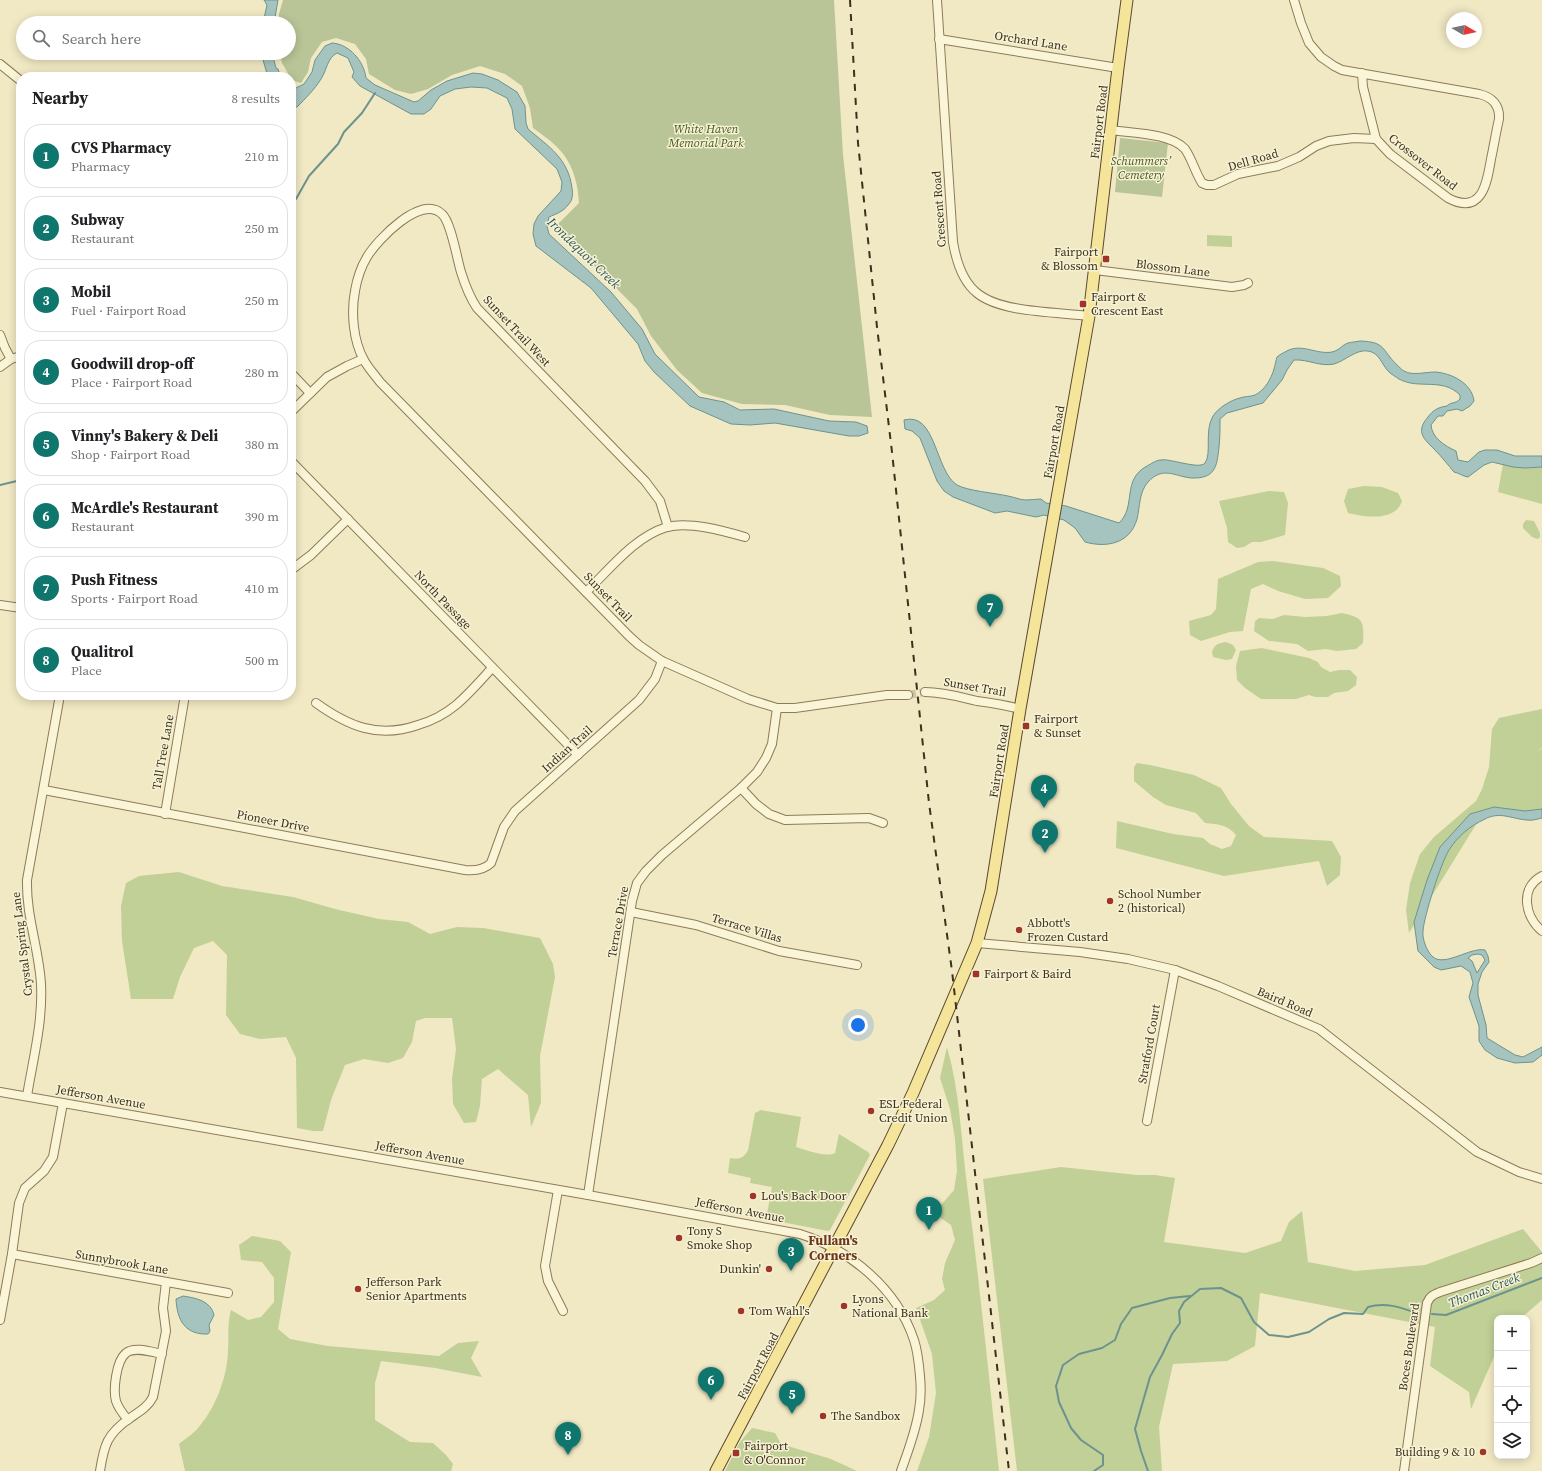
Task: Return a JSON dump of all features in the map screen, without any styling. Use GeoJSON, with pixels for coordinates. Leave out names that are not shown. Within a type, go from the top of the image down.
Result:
{"type":"FeatureCollection","features":[{"type":"Feature","properties":{"kind":"main road","name":"Fairport Road"},"geometry":{"type":"LineString","coordinates":[[716,1471],[834,1248],[913,1093],[977,943],[988,907],[1020,709],[1089,316],[1127,0]]}},
{"type":"Feature","properties":{"kind":"street","name":"Crescent Road"},"geometry":{"type":"LineString","coordinates":[[937,0],[953,242],[957,262],[963,275],[976,292],[995,303],[1022,309],[1089,316]]}},
{"type":"Feature","properties":{"kind":"street","name":"Crossover Road"},"geometry":{"type":"LineString","coordinates":[[1295,2],[1304,34],[1314,51],[1327,62],[1342,70],[1362,73],[1479,94],[1492,100],[1498,111],[1498,119],[1486,186],[1478,198],[1471,202],[1462,203],[1448,198],[1390,154],[1376,140],[1363,87],[1362,73]]}},
{"type":"Feature","properties":{"kind":"street","name":"Orchard Lane"},"geometry":{"type":"LineString","coordinates":[[940,39],[1118,68]]}},
{"type":"Feature","properties":{"kind":"street"},"geometry":{"type":"LineString","coordinates":[[0,64],[16,77]]}},
{"type":"Feature","properties":{"kind":"street","name":"Dell Road"},"geometry":{"type":"LineString","coordinates":[[1111,130],[1165,137],[1176,142],[1188,155],[1202,183],[1211,186],[1238,174],[1284,164],[1316,146],[1329,142],[1354,138],[1376,140]]}},
{"type":"Feature","properties":{"kind":"street","name":"Sunset Trail West"},"geometry":{"type":"LineString","coordinates":[[363,359],[355,332],[354,302],[358,279],[367,258],[387,232],[408,217],[431,209],[442,213],[448,225],[468,294],[477,308],[645,481],[660,501],[668,527]]}},
{"type":"Feature","properties":{"kind":"street","name":"Blossom Lane"},"geometry":{"type":"LineString","coordinates":[[1095,270],[1232,287],[1248,283]]}},
{"type":"Feature","properties":{"kind":"street"},"geometry":{"type":"LineString","coordinates":[[0,334],[11,359]]}},
{"type":"Feature","properties":{"kind":"street"},"geometry":{"type":"LineString","coordinates":[[0,367],[11,359],[16,358]]}},
{"type":"Feature","properties":{"kind":"street"},"geometry":{"type":"LineString","coordinates":[[296,407],[327,377],[336,371],[363,359]]}},
{"type":"Feature","properties":{"kind":"street","name":"Sunset Trail"},"geometry":{"type":"LineString","coordinates":[[363,359],[380,382],[629,636],[662,661],[748,699],[777,708],[795,708],[887,695],[908,694]]}},
{"type":"Feature","properties":{"kind":"street"},"geometry":{"type":"LineString","coordinates":[[296,378],[310,392]]}},
{"type":"Feature","properties":{"kind":"street","name":"North Passage"},"geometry":{"type":"LineString","coordinates":[[296,466],[578,755]]}},
{"type":"Feature","properties":{"kind":"street"},"geometry":{"type":"LineString","coordinates":[[296,566],[311,555],[348,519]]}},
{"type":"Feature","properties":{"kind":"street"},"geometry":{"type":"LineString","coordinates":[[586,592],[634,545],[653,533],[668,527],[705,527],[745,537]]}},
{"type":"Feature","properties":{"kind":"street"},"geometry":{"type":"LineString","coordinates":[[0,605],[16,607]]}},
{"type":"Feature","properties":{"kind":"street","name":"Indian Trail"},"geometry":{"type":"LineString","coordinates":[[493,859],[504,827],[515,811],[639,700],[655,679],[662,661]]}},
{"type":"Feature","properties":{"kind":"street"},"geometry":{"type":"LineString","coordinates":[[316,703],[334,716],[361,727],[384,731],[404,729],[424,724],[446,712],[457,704],[492,668]]}},
{"type":"Feature","properties":{"kind":"street","name":"Sunset Trail"},"geometry":{"type":"LineString","coordinates":[[925,692],[940,692],[980,701],[1003,704],[1020,709]]}},
{"type":"Feature","properties":{"kind":"street","name":"Crystal Spring Lane"},"geometry":{"type":"LineString","coordinates":[[26,1096],[39,1027],[41,998],[40,973],[28,912],[27,880],[59,700]]}},
{"type":"Feature","properties":{"kind":"street","name":"Tall Tree Lane"},"geometry":{"type":"LineString","coordinates":[[165,814],[184,700]]}},
{"type":"Feature","properties":{"kind":"street","name":"Terrace Drive"},"geometry":{"type":"LineString","coordinates":[[588,1195],[630,912],[638,883],[646,871],[662,855],[741,788],[757,772],[766,758],[772,744],[777,708]]}},
{"type":"Feature","properties":{"kind":"street"},"geometry":{"type":"LineString","coordinates":[[741,788],[756,804],[769,814],[785,820],[869,818],[883,823]]}},
{"type":"Feature","properties":{"kind":"street","name":"Pioneer Drive"},"geometry":{"type":"LineString","coordinates":[[44,790],[465,870],[479,870],[488,866],[493,859]]}},
{"type":"Feature","properties":{"kind":"street"},"geometry":{"type":"LineString","coordinates":[[1542,876],[1534,882],[1528,893],[1527,900],[1530,916],[1542,931]]}},
{"type":"Feature","properties":{"kind":"street","name":"Terrace Villas"},"geometry":{"type":"LineString","coordinates":[[630,912],[696,925],[779,951],[857,965]]}},
{"type":"Feature","properties":{"kind":"street","name":"Baird Road"},"geometry":{"type":"LineString","coordinates":[[977,943],[1099,955],[1131,960],[1175,970],[1218,986],[1319,1029],[1477,1152],[1519,1172],[1542,1179]]}},
{"type":"Feature","properties":{"kind":"street","name":"Stratford Court"},"geometry":{"type":"LineString","coordinates":[[1147,1122],[1175,970]]}},
{"type":"Feature","properties":{"kind":"street","name":"Jefferson Avenue"},"geometry":{"type":"LineString","coordinates":[[0,1092],[588,1195],[800,1234],[812,1238],[834,1248],[866,1271],[889,1295],[904,1318],[914,1341],[920,1380],[920,1409],[914,1433],[901,1471]]}},
{"type":"Feature","properties":{"kind":"street"},"geometry":{"type":"LineString","coordinates":[[0,1320],[20,1198],[25,1188],[44,1171],[53,1157],[63,1103]]}},
{"type":"Feature","properties":{"kind":"street"},"geometry":{"type":"LineString","coordinates":[[558,1190],[545,1266],[548,1281],[563,1311]]}},
{"type":"Feature","properties":{"kind":"street","name":"Sunnybrook Lane"},"geometry":{"type":"LineString","coordinates":[[12,1254],[228,1293]]}},
{"type":"Feature","properties":{"kind":"street","name":"Boces Boulevard"},"geometry":{"type":"LineString","coordinates":[[1404,1471],[1425,1311],[1429,1298],[1440,1292],[1531,1264],[1542,1258]]}},
{"type":"Feature","properties":{"kind":"street"},"geometry":{"type":"LineString","coordinates":[[100,1471],[105,1445],[111,1435],[128,1420],[149,1405],[153,1397],[166,1331],[163,1308],[166,1282]]}},
{"type":"Feature","properties":{"kind":"street"},"geometry":{"type":"LineString","coordinates":[[128,1420],[117,1403],[114,1392],[120,1362],[126,1353],[136,1350],[162,1354]]}},
{"type":"Feature","properties":{"kind":"green space","name":"White Haven Memorial Park"},"geometry":{"type":"Polygon","coordinates":[[[283,0],[834,0],[843,155],[872,417],[830,415],[785,405],[742,404],[702,393],[677,370],[651,336],[637,309],[555,227],[579,203],[576,180],[570,165],[562,152],[551,141],[533,128],[530,108],[522,86],[505,74],[480,66],[452,75],[428,89],[411,94],[395,90],[369,74],[366,59],[355,44],[336,38],[322,42],[311,58],[308,72],[301,83],[296,81],[296,72],[287,72],[281,60],[296,60],[296,16],[279,16],[283,0]]]}},
{"type":"Feature","properties":{"kind":"green space","name":"Schummers’ Cemetery"},"geometry":{"type":"Polygon","coordinates":[[[1120,138],[1168,143],[1162,197],[1115,192],[1120,138]]]}},
{"type":"Feature","properties":{"kind":"green space"},"geometry":{"type":"Polygon","coordinates":[[[1207,235],[1232,236],[1232,247],[1207,246],[1207,235]]]}},
{"type":"Feature","properties":{"kind":"green space"},"geometry":{"type":"Polygon","coordinates":[[[1503,464],[1527,468],[1542,467],[1542,504],[1498,492],[1503,464]]]}},
{"type":"Feature","properties":{"kind":"green space"},"geometry":{"type":"Polygon","coordinates":[[[1364,486],[1382,487],[1398,493],[1402,501],[1398,508],[1386,515],[1363,516],[1348,513],[1344,501],[1348,489],[1364,486]]]}},
{"type":"Feature","properties":{"kind":"green space"},"geometry":{"type":"Polygon","coordinates":[[[1269,491],[1284,492],[1288,503],[1285,535],[1261,542],[1252,542],[1244,547],[1237,548],[1228,542],[1227,528],[1219,501],[1269,491]]]}},
{"type":"Feature","properties":{"kind":"green space"},"geometry":{"type":"Polygon","coordinates":[[[1526,520],[1534,521],[1540,533],[1540,537],[1538,539],[1532,537],[1523,528],[1523,524],[1526,520]]]}},
{"type":"Feature","properties":{"kind":"green space"},"geometry":{"type":"Polygon","coordinates":[[[1273,561],[1323,568],[1340,576],[1341,586],[1328,598],[1305,599],[1278,591],[1263,584],[1251,589],[1243,631],[1230,632],[1201,641],[1190,635],[1189,621],[1211,615],[1216,609],[1218,579],[1258,562],[1273,561]]]}},
{"type":"Feature","properties":{"kind":"green space"},"geometry":{"type":"Polygon","coordinates":[[[1342,613],[1359,619],[1363,625],[1363,643],[1356,649],[1337,651],[1326,649],[1308,651],[1297,644],[1269,641],[1254,631],[1255,621],[1259,618],[1273,619],[1284,615],[1305,617],[1327,616],[1342,613]]]}},
{"type":"Feature","properties":{"kind":"green space"},"geometry":{"type":"Polygon","coordinates":[[[1226,642],[1233,645],[1236,650],[1232,659],[1226,660],[1213,657],[1212,652],[1215,646],[1226,642]]]}},
{"type":"Feature","properties":{"kind":"green space"},"geometry":{"type":"Polygon","coordinates":[[[1262,648],[1309,658],[1318,662],[1321,667],[1330,672],[1350,670],[1357,677],[1356,685],[1348,691],[1334,693],[1328,697],[1315,697],[1309,695],[1296,699],[1261,699],[1245,688],[1237,680],[1236,666],[1240,651],[1262,648]]]}},
{"type":"Feature","properties":{"kind":"green space"},"geometry":{"type":"Polygon","coordinates":[[[1542,709],[1542,747],[1538,751],[1542,748],[1542,809],[1525,811],[1494,807],[1485,810],[1409,933],[1406,910],[1410,883],[1420,854],[1434,837],[1476,801],[1482,789],[1489,767],[1492,729],[1499,718],[1542,709]]]}},
{"type":"Feature","properties":{"kind":"green space"},"geometry":{"type":"Polygon","coordinates":[[[1137,763],[1194,775],[1221,788],[1231,804],[1249,826],[1264,837],[1332,841],[1341,857],[1340,875],[1327,886],[1319,861],[1224,876],[1116,848],[1117,821],[1173,834],[1203,838],[1210,844],[1222,849],[1231,846],[1236,835],[1230,829],[1205,823],[1196,813],[1166,805],[1153,797],[1134,781],[1134,767],[1137,763]]]}},
{"type":"Feature","properties":{"kind":"green space"},"geometry":{"type":"Polygon","coordinates":[[[179,872],[222,886],[293,897],[335,909],[379,919],[408,922],[430,934],[457,927],[483,928],[540,938],[553,964],[555,977],[540,1056],[541,1103],[531,1127],[528,1095],[498,1069],[482,1079],[480,1106],[476,1122],[464,1123],[453,1104],[452,1079],[456,1049],[452,1018],[425,1018],[416,1021],[412,1042],[403,1058],[388,1063],[364,1059],[345,1065],[331,1100],[323,1131],[297,1128],[296,1058],[286,1037],[260,1039],[240,1034],[226,1015],[227,955],[213,941],[194,948],[180,977],[173,999],[131,999],[122,941],[121,906],[126,883],[139,876],[179,872]]]}},
{"type":"Feature","properties":{"kind":"green space"},"geometry":{"type":"Polygon","coordinates":[[[947,1047],[955,1081],[960,1116],[999,1471],[917,1471],[929,1437],[936,1393],[932,1354],[916,1308],[934,1300],[945,1290],[942,1279],[945,1263],[955,1240],[951,1225],[935,1214],[954,1190],[957,1171],[955,1139],[950,1109],[940,1078],[947,1047]]]}},
{"type":"Feature","properties":{"kind":"green space"},"geometry":{"type":"Polygon","coordinates":[[[761,1110],[801,1117],[796,1147],[827,1155],[835,1153],[839,1134],[868,1152],[870,1155],[830,1230],[828,1231],[766,1219],[772,1187],[750,1183],[751,1178],[728,1173],[730,1158],[741,1158],[748,1150],[755,1113],[761,1110]]]}},
{"type":"Feature","properties":{"kind":"green space"},"geometry":{"type":"Polygon","coordinates":[[[1061,1167],[1175,1178],[1164,1242],[1245,1253],[1281,1241],[1289,1222],[1302,1211],[1308,1262],[1355,1271],[1425,1265],[1523,1229],[1542,1252],[1542,1300],[1524,1315],[1494,1315],[1494,1357],[1471,1409],[1469,1392],[1430,1366],[1435,1327],[1260,1293],[1255,1346],[1227,1361],[1173,1364],[1159,1427],[1162,1471],[1017,1471],[983,1179],[1061,1167]]]}},
{"type":"Feature","properties":{"kind":"green space"},"geometry":{"type":"Polygon","coordinates":[[[252,1236],[280,1241],[291,1252],[278,1329],[290,1339],[328,1346],[439,1356],[458,1343],[479,1341],[471,1358],[482,1377],[435,1368],[381,1361],[375,1383],[375,1420],[410,1442],[433,1443],[453,1464],[451,1471],[185,1471],[179,1444],[198,1428],[210,1412],[219,1393],[227,1362],[231,1310],[248,1320],[261,1317],[274,1302],[274,1278],[262,1262],[241,1260],[239,1245],[252,1236]]]}},
{"type":"Feature","properties":{"kind":"green space"},"geometry":{"type":"Polygon","coordinates":[[[752,1428],[775,1433],[781,1444],[831,1459],[857,1471],[725,1471],[740,1442],[752,1428]]]}},
{"type":"Feature","properties":{"kind":"water"},"geometry":{"type":"Polygon","coordinates":[[[264,0],[278,0],[275,16],[265,16],[267,5],[264,0]]]}},
{"type":"Feature","properties":{"kind":"water"},"geometry":{"type":"Polygon","coordinates":[[[332,43],[344,46],[355,54],[365,72],[366,78],[375,85],[414,102],[418,101],[431,90],[447,81],[473,73],[482,74],[498,80],[517,92],[525,106],[526,123],[528,129],[550,148],[562,161],[570,178],[572,199],[564,209],[549,217],[547,226],[549,234],[611,292],[642,329],[655,354],[699,397],[724,402],[740,410],[774,409],[829,421],[856,422],[867,426],[868,433],[859,436],[849,436],[775,423],[750,425],[731,424],[690,406],[654,372],[645,361],[638,344],[591,288],[536,246],[533,234],[534,224],[538,216],[561,191],[562,182],[557,169],[515,129],[512,109],[507,98],[487,88],[471,87],[455,89],[440,96],[431,109],[424,114],[411,114],[360,86],[352,77],[354,72],[348,58],[337,53],[329,61],[323,76],[310,94],[296,107],[296,88],[304,84],[312,72],[315,60],[325,46],[332,43]]]}},
{"type":"Feature","properties":{"kind":"water"},"geometry":{"type":"Polygon","coordinates":[[[263,60],[274,60],[279,72],[267,72],[263,60]]]}},
{"type":"Feature","properties":{"kind":"water"},"geometry":{"type":"Polygon","coordinates":[[[1360,341],[1379,345],[1401,369],[1407,372],[1415,374],[1435,372],[1448,374],[1465,384],[1474,401],[1470,406],[1462,411],[1457,409],[1447,411],[1443,416],[1438,416],[1431,425],[1436,438],[1456,451],[1458,460],[1468,462],[1479,452],[1485,450],[1497,450],[1515,456],[1542,456],[1542,467],[1513,467],[1492,462],[1484,465],[1468,477],[1454,472],[1422,435],[1422,427],[1432,412],[1457,402],[1460,399],[1460,395],[1446,386],[1414,384],[1399,379],[1386,369],[1375,354],[1368,351],[1355,353],[1329,365],[1294,360],[1282,380],[1263,403],[1227,413],[1220,419],[1220,440],[1216,466],[1210,474],[1199,478],[1191,478],[1164,473],[1153,477],[1143,490],[1134,527],[1123,539],[1109,544],[1093,544],[1085,542],[1075,528],[1064,520],[1044,515],[1036,517],[1007,511],[995,513],[953,497],[944,491],[937,481],[920,438],[912,431],[905,429],[904,420],[915,420],[923,424],[929,433],[944,468],[950,478],[957,485],[968,489],[1022,500],[1041,499],[1046,503],[1066,506],[1119,523],[1127,509],[1134,478],[1147,466],[1155,461],[1161,460],[1191,465],[1202,465],[1205,463],[1208,454],[1210,422],[1213,416],[1221,407],[1229,402],[1259,393],[1271,377],[1278,356],[1291,349],[1297,348],[1320,352],[1332,352],[1348,343],[1360,341]]]}},
{"type":"Feature","properties":{"kind":"water"},"geometry":{"type":"Polygon","coordinates":[[[1494,807],[1525,811],[1542,809],[1542,818],[1533,820],[1506,816],[1490,817],[1469,828],[1456,840],[1449,850],[1433,890],[1424,924],[1424,941],[1427,949],[1433,957],[1444,960],[1472,951],[1485,950],[1489,962],[1482,972],[1478,984],[1478,995],[1486,1025],[1487,1038],[1515,1055],[1523,1057],[1542,1047],[1542,1055],[1533,1062],[1515,1063],[1497,1058],[1485,1050],[1479,1041],[1479,1026],[1469,997],[1473,983],[1470,972],[1461,966],[1441,970],[1434,967],[1418,951],[1414,922],[1427,880],[1440,847],[1470,814],[1494,807]],[[1472,955],[1468,958],[1472,961],[1477,973],[1485,960],[1482,955],[1472,955]]]}},
{"type":"Feature","properties":{"kind":"water"},"geometry":{"type":"Polygon","coordinates":[[[183,1296],[202,1301],[210,1306],[214,1315],[209,1325],[210,1331],[208,1334],[193,1332],[180,1320],[176,1299],[183,1296]]]}},
{"type":"Feature","properties":{"kind":"waterway"},"geometry":{"type":"LineString","coordinates":[[296,199],[309,176],[338,144],[344,132],[362,113],[375,93]]}},
{"type":"Feature","properties":{"kind":"waterway"},"geometry":{"type":"LineString","coordinates":[[0,485],[16,481]]}},
{"type":"Feature","properties":{"kind":"waterway","name":"Thomas Creek"},"geometry":{"type":"LineString","coordinates":[[1432,1314],[1446,1315],[1542,1278]]}},
{"type":"Feature","properties":{"kind":"waterway","name":"Thomas Creek"},"geometry":{"type":"LineString","coordinates":[[1148,1471],[1135,1429],[1150,1377],[1172,1334],[1180,1323],[1179,1311],[1184,1302],[1200,1289],[1221,1288],[1241,1298],[1254,1322],[1269,1335],[1288,1337],[1309,1332],[1329,1319],[1344,1313],[1363,1314],[1368,1307],[1380,1305],[1392,1306],[1416,1313]]}},
{"type":"Feature","properties":{"kind":"waterway"},"geometry":{"type":"LineString","coordinates":[[1094,1471],[1103,1465],[1103,1455],[1081,1440],[1071,1428],[1059,1402],[1056,1386],[1063,1365],[1079,1354],[1102,1348],[1115,1340],[1121,1324],[1132,1308],[1170,1298],[1190,1296]]}},
{"type":"Feature","properties":{"kind":"tunnel"},"geometry":{"type":"LineString","coordinates":[[908,695],[925,692]]}},
{"type":"Feature","properties":{"kind":"railway"},"geometry":{"type":"LineString","coordinates":[[850,0],[858,143],[877,327],[892,452],[929,803],[952,971],[1009,1471]]}},
{"type":"Feature","properties":{"kind":"place","name":"Fairport & Blossom"},"geometry":{"type":"Point","coordinates":[1106,259]}},
{"type":"Feature","properties":{"kind":"place","name":"Fairport & Crescent East"},"geometry":{"type":"Point","coordinates":[1083,304]}},
{"type":"Feature","properties":{"kind":"place","name":"Push Fitness"},"geometry":{"type":"Point","coordinates":[990,627]}},
{"type":"Feature","properties":{"kind":"place","name":"Fairport & Sunset"},"geometry":{"type":"Point","coordinates":[1026,726]}},
{"type":"Feature","properties":{"kind":"place","name":"Goodwill drop-off"},"geometry":{"type":"Point","coordinates":[1044,808]}},
{"type":"Feature","properties":{"kind":"place","name":"Subway"},"geometry":{"type":"Point","coordinates":[1045,853]}},
{"type":"Feature","properties":{"kind":"place","name":"School Number 2 (historical)"},"geometry":{"type":"Point","coordinates":[1110,901]}},
{"type":"Feature","properties":{"kind":"place","name":"Abbott's Frozen Custard"},"geometry":{"type":"Point","coordinates":[1019,930]}},
{"type":"Feature","properties":{"kind":"place","name":"Fairport & Baird"},"geometry":{"type":"Point","coordinates":[976,974]}},
{"type":"Feature","properties":{"kind":"place","name":"ESL Federal Credit Union"},"geometry":{"type":"Point","coordinates":[871,1111]}},
{"type":"Feature","properties":{"kind":"place","name":"Lou's Back Door"},"geometry":{"type":"Point","coordinates":[753,1196]}},
{"type":"Feature","properties":{"kind":"place","name":"CVS Pharmacy"},"geometry":{"type":"Point","coordinates":[929,1230]}},
{"type":"Feature","properties":{"kind":"place","name":"Tony S Smoke Shop"},"geometry":{"type":"Point","coordinates":[679,1238]}},
{"type":"Feature","properties":{"kind":"place","name":"Dunkin'"},"geometry":{"type":"Point","coordinates":[769,1269]}},
{"type":"Feature","properties":{"kind":"place","name":"Mobil"},"geometry":{"type":"Point","coordinates":[791,1271]}},
{"type":"Feature","properties":{"kind":"place","name":"Jefferson Park Senior Apartments"},"geometry":{"type":"Point","coordinates":[358,1289]}},
{"type":"Feature","properties":{"kind":"place","name":"Lyons National Bank"},"geometry":{"type":"Point","coordinates":[844,1306]}},
{"type":"Feature","properties":{"kind":"place","name":"Tom Wahl's"},"geometry":{"type":"Point","coordinates":[741,1311]}},
{"type":"Feature","properties":{"kind":"place","name":"McArdle's Restaurant"},"geometry":{"type":"Point","coordinates":[711,1400]}},
{"type":"Feature","properties":{"kind":"place","name":"Vinny's Bakery & Deli"},"geometry":{"type":"Point","coordinates":[792,1414]}},
{"type":"Feature","properties":{"kind":"place","name":"The Sandbox"},"geometry":{"type":"Point","coordinates":[823,1416]}},
{"type":"Feature","properties":{"kind":"place","name":"Building 9 & 10"},"geometry":{"type":"Point","coordinates":[1483,1452]}},
{"type":"Feature","properties":{"kind":"place","name":"Fairport & O'Connor"},"geometry":{"type":"Point","coordinates":[736,1453]}},
{"type":"Feature","properties":{"kind":"place","name":"Qualitrol"},"geometry":{"type":"Point","coordinates":[568,1455]}},
{"type":"Feature","properties":{"kind":"district","name":"Fullam's Corners"},"geometry":{"type":"Point","coordinates":[833,1248]}},
{"type":"Feature","properties":{"kind":"water label","name":"Irondequoit Creek"},"geometry":{"type":"Point","coordinates":[584,253]}}]}
